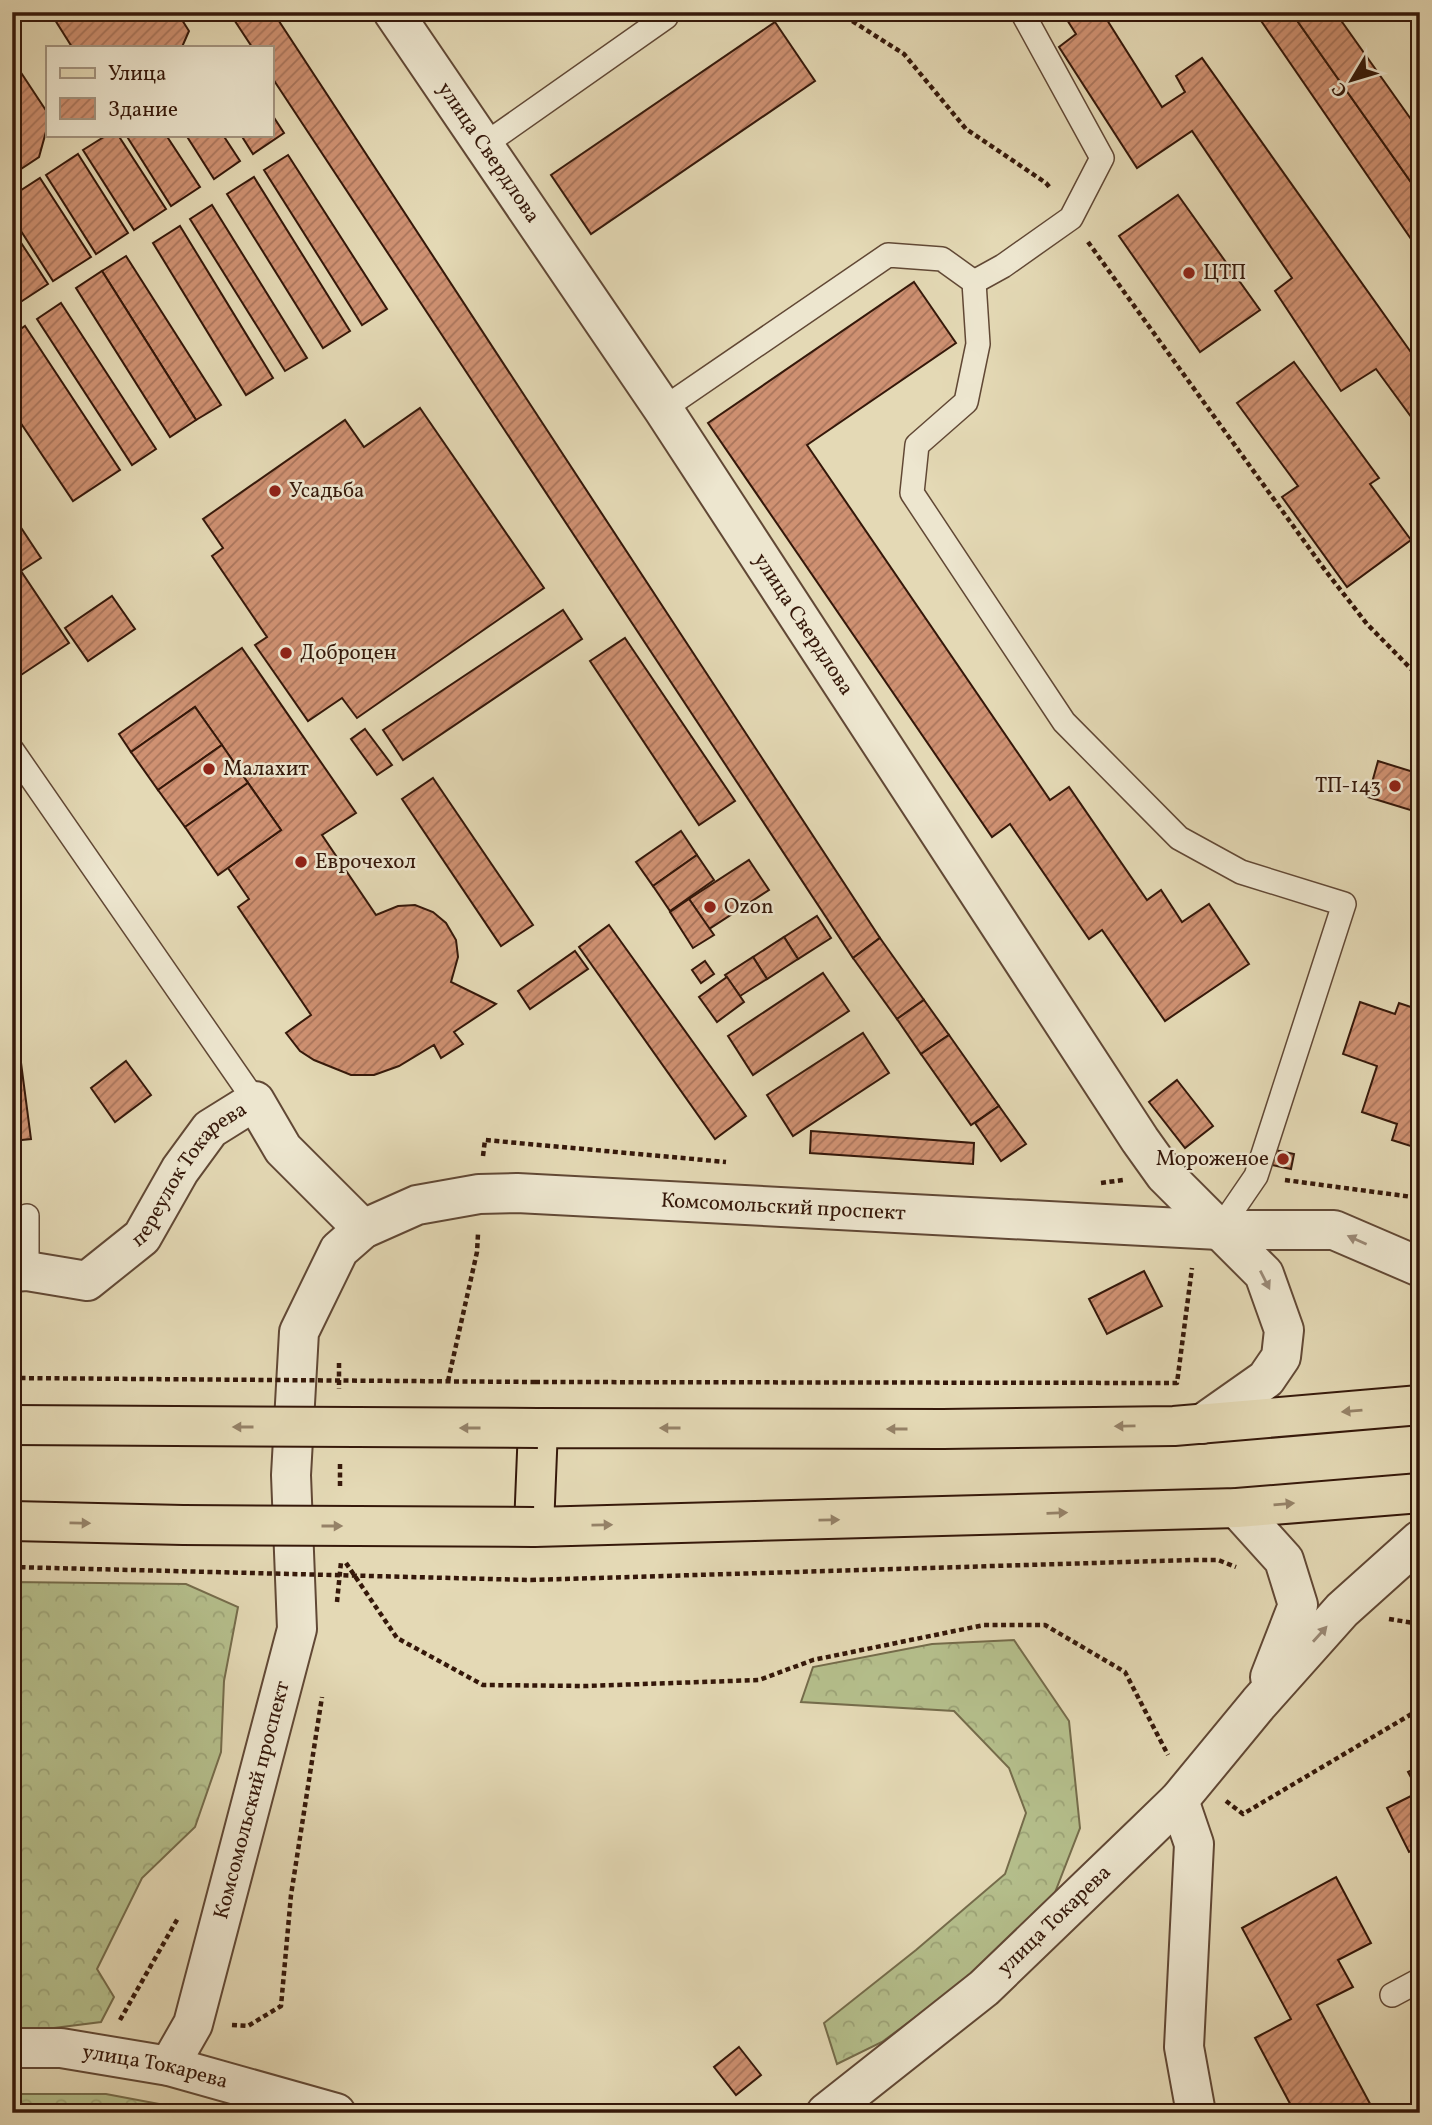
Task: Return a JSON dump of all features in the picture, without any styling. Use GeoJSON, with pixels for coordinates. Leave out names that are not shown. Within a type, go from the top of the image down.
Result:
{"type":"FeatureCollection","features":[{"type":"Feature","properties":{"kind":"main road"},"geometry":{"type":"LineString","coordinates":[[12,1424],[943,1430],[1202,1424],[1420,1405]]}},
{"type":"Feature","properties":{"kind":"main road"},"geometry":{"type":"LineString","coordinates":[[534,1527],[538,1428]]}},
{"type":"Feature","properties":{"kind":"main road"},"geometry":{"type":"LineString","coordinates":[[12,1521],[534,1527],[1237,1508],[1420,1493]]}},
{"type":"Feature","properties":{"kind":"street","name":"улица Свердлова"},"geometry":{"type":"LineString","coordinates":[[393,12],[663,409],[1140,1140],[1165,1175],[1264,1274],[1284,1330],[1281,1357],[1266,1379],[1202,1424]]}},
{"type":"Feature","properties":{"kind":"street","name":"переулок Токарева"},"geometry":{"type":"LineString","coordinates":[[20,1272],[87,1281],[142,1237],[180,1170],[210,1129],[255,1101],[283,1149],[363,1228]]}},
{"type":"Feature","properties":{"kind":"street","name":"Комсомольский проспект"},"geometry":{"type":"LineString","coordinates":[[169,2066],[193,2024],[298,1629],[291,1475],[299,1332],[339,1250],[363,1228],[417,1205],[479,1194],[517,1193],[1219,1230],[1334,1230],[1420,1267]]}},
{"type":"Feature","properties":{"kind":"street"},"geometry":{"type":"LineString","coordinates":[[1237,1508],[1283,1560],[1298,1605],[1259,1703]]}},
{"type":"Feature","properties":{"kind":"street"},"geometry":{"type":"LineString","coordinates":[[1259,1703],[1342,1610],[1420,1540]]}},
{"type":"Feature","properties":{"kind":"street","name":"улица Токарева"},"geometry":{"type":"LineString","coordinates":[[826,2113],[984,1988],[1179,1800],[1259,1703]]}},
{"type":"Feature","properties":{"kind":"street"},"geometry":{"type":"LineString","coordinates":[[1179,1800],[1194,1843],[1184,2047],[1196,2113]]}},
{"type":"Feature","properties":{"kind":"street","name":"улица Токарева"},"geometry":{"type":"LineString","coordinates":[[12,2048],[61,2048],[169,2066],[336,2113]]}},
{"type":"Feature","properties":{"kind":"lane"},"geometry":{"type":"LineString","coordinates":[[974,282],[1003,266],[1071,218],[1102,158],[1022,12]]}},
{"type":"Feature","properties":{"kind":"lane"},"geometry":{"type":"LineString","coordinates":[[484,145],[666,17]]}},
{"type":"Feature","properties":{"kind":"lane"},"geometry":{"type":"LineString","coordinates":[[663,409],[888,255],[942,260],[974,282]]}},
{"type":"Feature","properties":{"kind":"lane"},"geometry":{"type":"LineString","coordinates":[[974,282],[978,344],[967,402],[918,446],[912,493],[1064,722],[1179,838],[1241,872],[1344,904],[1256,1176],[1219,1230]]}},
{"type":"Feature","properties":{"kind":"lane"},"geometry":{"type":"LineString","coordinates":[[12,750],[255,1101]]}},
{"type":"Feature","properties":{"kind":"lane"},"geometry":{"type":"LineString","coordinates":[[20,1272],[27,1216]]}},
{"type":"Feature","properties":{"kind":"lane"},"geometry":{"type":"LineString","coordinates":[[1392,1995],[1420,1980]]}},
{"type":"Feature","properties":{"kind":"lane"},"geometry":{"type":"LineString","coordinates":[[1184,2047],[1196,2092],[1209,2113]]}},
{"type":"Feature","properties":{"kind":"path"},"geometry":{"type":"LineString","coordinates":[[838,12],[904,54],[967,129],[1046,183],[1325,570],[1367,624],[1420,678]]}},
{"type":"Feature","properties":{"kind":"path"},"geometry":{"type":"LineString","coordinates":[[448,1381],[477,1252]]}},
{"type":"Feature","properties":{"kind":"path"},"geometry":{"type":"LineString","coordinates":[[12,1378],[1177,1383],[1192,1266]]}},
{"type":"Feature","properties":{"kind":"path"},"geometry":{"type":"LineString","coordinates":[[270,1368],[270,1381]]}},
{"type":"Feature","properties":{"kind":"path"},"geometry":{"type":"LineString","coordinates":[[341,1557],[397,1638],[483,1685],[586,1686],[758,1680],[813,1660],[984,1625],[1045,1625],[1125,1672]]}},
{"type":"Feature","properties":{"kind":"path"},"geometry":{"type":"LineString","coordinates":[[12,1567],[531,1580],[1192,1560],[1218,1560],[1238,1568]]}},
{"type":"Feature","properties":{"kind":"path"},"geometry":{"type":"LineString","coordinates":[[269,1569],[269,1582]]}},
{"type":"Feature","properties":{"kind":"path"},"geometry":{"type":"LineString","coordinates":[[1342,1610],[1420,1624]]}},
{"type":"Feature","properties":{"kind":"path"},"geometry":{"type":"LineString","coordinates":[[1243,1814],[1420,1709]]}},
{"type":"Feature","properties":{"kind":"path"},"geometry":{"type":"LineString","coordinates":[[114,2030],[184,1909]]}},
{"type":"Feature","properties":{"kind":"green space"},"geometry":{"type":"Polygon","coordinates":[[[12,1582],[186,1584],[238,1607],[224,1681],[221,1752],[195,1827],[142,1878],[97,1969],[114,1997],[101,2022],[54,2028],[12,2028],[12,1582]]]}},
{"type":"Feature","properties":{"kind":"green space"},"geometry":{"type":"Polygon","coordinates":[[[1014,1640],[1069,1721],[1080,1828],[1054,1895],[1008,1949],[882,2042],[837,2064],[824,2023],[916,1950],[1005,1874],[1026,1813],[1009,1768],[954,1711],[801,1702],[813,1667],[932,1644],[1014,1640]]]}},
{"type":"Feature","properties":{"kind":"green space"},"geometry":{"type":"Polygon","coordinates":[[[14,2094],[106,2094],[207,2113],[12,2113],[14,2094]]]}},
{"type":"Feature","properties":{"kind":"building"},"geometry":{"type":"Polygon","coordinates":[[[50,12],[177,12],[189,31],[182,46],[71,46],[50,12]]]}},
{"type":"Feature","properties":{"kind":"building"},"geometry":{"type":"Polygon","coordinates":[[[229,12],[273,12],[880,938],[853,958],[273,79],[273,46],[251,46],[229,12]]]}},
{"type":"Feature","properties":{"kind":"building"},"geometry":{"type":"Polygon","coordinates":[[[1062,12],[1102,12],[1162,107],[1185,92],[1176,76],[1202,58],[1420,365],[1420,429],[1376,369],[1341,391],[1275,291],[1292,278],[1192,131],[1137,168],[1059,47],[1076,34],[1062,12]]]}},
{"type":"Feature","properties":{"kind":"building"},"geometry":{"type":"Polygon","coordinates":[[[1255,12],[1291,12],[1420,195],[1420,252],[1255,12]]]}},
{"type":"Feature","properties":{"kind":"building"},"geometry":{"type":"Polygon","coordinates":[[[1291,12],[1335,12],[1420,132],[1420,195],[1291,12]]]}},
{"type":"Feature","properties":{"kind":"building"},"geometry":{"type":"Polygon","coordinates":[[[775,22],[815,81],[591,234],[551,175],[775,22]]]}},
{"type":"Feature","properties":{"kind":"building"},"geometry":{"type":"Polygon","coordinates":[[[12,59],[46,110],[46,132],[39,157],[12,175],[12,59]]]}},
{"type":"Feature","properties":{"kind":"building"},"geometry":{"type":"Polygon","coordinates":[[[273,116],[284,133],[253,154],[242,136],[273,136],[273,116]]]}},
{"type":"Feature","properties":{"kind":"building"},"geometry":{"type":"Polygon","coordinates":[[[105,136],[119,136],[166,209],[134,230],[83,150],[105,136]]]}},
{"type":"Feature","properties":{"kind":"building"},"geometry":{"type":"Polygon","coordinates":[[[127,136],[167,136],[200,187],[171,206],[127,136]]]}},
{"type":"Feature","properties":{"kind":"building"},"geometry":{"type":"Polygon","coordinates":[[[187,136],[224,136],[240,161],[214,179],[187,136]]]}},
{"type":"Feature","properties":{"kind":"building"},"geometry":{"type":"Polygon","coordinates":[[[78,154],[128,233],[96,254],[46,175],[78,154]]]}},
{"type":"Feature","properties":{"kind":"building"},"geometry":{"type":"Polygon","coordinates":[[[288,155],[387,309],[362,325],[264,170],[288,155]]]}},
{"type":"Feature","properties":{"kind":"building"},"geometry":{"type":"Polygon","coordinates":[[[254,177],[350,331],[323,348],[227,194],[254,177]]]}},
{"type":"Feature","properties":{"kind":"building"},"geometry":{"type":"Polygon","coordinates":[[[40,178],[91,257],[53,281],[12,217],[12,196],[40,178]]]}},
{"type":"Feature","properties":{"kind":"building","name":"ЦТП"},"geometry":{"type":"Polygon","coordinates":[[[1178,195],[1260,310],[1200,352],[1119,236],[1178,195]]]}},
{"type":"Feature","properties":{"kind":"building"},"geometry":{"type":"Polygon","coordinates":[[[212,205],[307,358],[285,371],[190,219],[212,205]]]}},
{"type":"Feature","properties":{"kind":"building"},"geometry":{"type":"Polygon","coordinates":[[[180,226],[273,378],[246,395],[153,243],[180,226]]]}},
{"type":"Feature","properties":{"kind":"building"},"geometry":{"type":"Polygon","coordinates":[[[12,229],[48,284],[16,305],[12,300],[12,229]]]}},
{"type":"Feature","properties":{"kind":"building"},"geometry":{"type":"Polygon","coordinates":[[[126,256],[221,405],[196,420],[102,271],[126,256]]]}},
{"type":"Feature","properties":{"kind":"building"},"geometry":{"type":"Polygon","coordinates":[[[102,271],[196,420],[170,437],[76,288],[102,271]]]}},
{"type":"Feature","properties":{"kind":"building"},"geometry":{"type":"Polygon","coordinates":[[[914,282],[956,343],[807,445],[1050,800],[1069,787],[1147,900],[1161,890],[1182,922],[1209,904],[1249,964],[1165,1021],[1102,930],[1089,939],[1010,824],[992,837],[708,423],[914,282]]]}},
{"type":"Feature","properties":{"kind":"building"},"geometry":{"type":"Polygon","coordinates":[[[61,303],[156,449],[132,465],[37,319],[61,303]]]}},
{"type":"Feature","properties":{"kind":"building"},"geometry":{"type":"Polygon","coordinates":[[[25,326],[120,470],[73,501],[12,410],[12,335],[25,326]]]}},
{"type":"Feature","properties":{"kind":"building"},"geometry":{"type":"Polygon","coordinates":[[[1294,362],[1379,478],[1370,484],[1411,540],[1347,587],[1282,497],[1298,486],[1237,403],[1294,362]]]}},
{"type":"Feature","properties":{"kind":"building"},"geometry":{"type":"Polygon","coordinates":[[[420,408],[544,588],[357,718],[342,698],[308,721],[255,645],[267,637],[212,556],[223,548],[203,519],[345,420],[364,447],[420,408]]]}},
{"type":"Feature","properties":{"kind":"building"},"geometry":{"type":"Polygon","coordinates":[[[12,514],[41,558],[21,571],[69,643],[12,681],[12,514]]]}},
{"type":"Feature","properties":{"kind":"building"},"geometry":{"type":"Polygon","coordinates":[[[112,596],[135,629],[88,661],[65,628],[112,596]]]}},
{"type":"Feature","properties":{"kind":"building"},"geometry":{"type":"Polygon","coordinates":[[[563,610],[582,639],[403,760],[383,730],[563,610]]]}},
{"type":"Feature","properties":{"kind":"building"},"geometry":{"type":"Polygon","coordinates":[[[625,638],[735,801],[699,825],[590,661],[625,638]]]}},
{"type":"Feature","properties":{"kind":"building"},"geometry":{"type":"Polygon","coordinates":[[[242,648],[356,813],[322,835],[376,915],[398,906],[415,905],[433,912],[446,923],[456,940],[458,957],[451,982],[496,1004],[454,1032],[463,1044],[441,1058],[434,1045],[399,1066],[374,1075],[351,1075],[314,1060],[300,1051],[286,1033],[311,1015],[238,907],[249,899],[228,868],[281,830],[195,707],[131,752],[119,734],[242,648]]]}},
{"type":"Feature","properties":{"kind":"building"},"geometry":{"type":"Polygon","coordinates":[[[195,707],[222,745],[158,790],[131,752],[195,707]]]}},
{"type":"Feature","properties":{"kind":"building"},"geometry":{"type":"Polygon","coordinates":[[[365,729],[392,765],[377,775],[351,739],[365,729]]]}},
{"type":"Feature","properties":{"kind":"building"},"geometry":{"type":"Polygon","coordinates":[[[222,745],[248,783],[185,827],[158,790],[222,745]]]}},
{"type":"Feature","properties":{"kind":"building","name":"ТП-143"},"geometry":{"type":"Polygon","coordinates":[[[1378,761],[1420,774],[1420,813],[1368,797],[1378,761]]]}},
{"type":"Feature","properties":{"kind":"building"},"geometry":{"type":"Polygon","coordinates":[[[433,778],[533,925],[501,946],[402,799],[433,778]]]}},
{"type":"Feature","properties":{"kind":"building"},"geometry":{"type":"Polygon","coordinates":[[[248,783],[281,830],[218,875],[185,827],[248,783]]]}},
{"type":"Feature","properties":{"kind":"building"},"geometry":{"type":"Polygon","coordinates":[[[681,831],[697,855],[653,886],[636,862],[681,831]]]}},
{"type":"Feature","properties":{"kind":"building"},"geometry":{"type":"Polygon","coordinates":[[[697,855],[714,880],[670,911],[653,886],[697,855]]]}},
{"type":"Feature","properties":{"kind":"building"},"geometry":{"type":"Polygon","coordinates":[[[749,860],[769,890],[709,929],[689,899],[749,860]]]}},
{"type":"Feature","properties":{"kind":"building"},"geometry":{"type":"Polygon","coordinates":[[[689,899],[714,935],[693,948],[670,912],[689,899]]]}},
{"type":"Feature","properties":{"kind":"building"},"geometry":{"type":"Polygon","coordinates":[[[817,916],[831,938],[798,959],[784,937],[817,916]]]}},
{"type":"Feature","properties":{"kind":"building"},"geometry":{"type":"Polygon","coordinates":[[[609,925],[746,1116],[715,1139],[579,947],[609,925]]]}},
{"type":"Feature","properties":{"kind":"building"},"geometry":{"type":"Polygon","coordinates":[[[784,937],[798,959],[767,979],[753,957],[784,937]]]}},
{"type":"Feature","properties":{"kind":"building"},"geometry":{"type":"Polygon","coordinates":[[[880,938],[924,1000],[897,1019],[853,958],[880,938]]]}},
{"type":"Feature","properties":{"kind":"building"},"geometry":{"type":"Polygon","coordinates":[[[575,951],[588,969],[530,1009],[518,991],[575,951]]]}},
{"type":"Feature","properties":{"kind":"building"},"geometry":{"type":"Polygon","coordinates":[[[753,957],[767,979],[740,996],[725,975],[753,957]]]}},
{"type":"Feature","properties":{"kind":"building"},"geometry":{"type":"Polygon","coordinates":[[[705,961],[714,974],[701,983],[692,970],[705,961]]]}},
{"type":"Feature","properties":{"kind":"building"},"geometry":{"type":"Polygon","coordinates":[[[823,973],[849,1011],[753,1075],[728,1036],[823,973]]]}},
{"type":"Feature","properties":{"kind":"building"},"geometry":{"type":"Polygon","coordinates":[[[727,977],[744,1002],[717,1022],[699,997],[727,977]]]}},
{"type":"Feature","properties":{"kind":"building"},"geometry":{"type":"Polygon","coordinates":[[[12,994],[31,1139],[12,1141],[12,994]]]}},
{"type":"Feature","properties":{"kind":"building"},"geometry":{"type":"Polygon","coordinates":[[[924,1000],[949,1035],[921,1054],[897,1019],[924,1000]]]}},
{"type":"Feature","properties":{"kind":"building"},"geometry":{"type":"Polygon","coordinates":[[[1360,1002],[1395,1014],[1399,1003],[1420,1010],[1420,1149],[1392,1140],[1397,1124],[1362,1112],[1377,1066],[1343,1054],[1360,1002]]]}},
{"type":"Feature","properties":{"kind":"building"},"geometry":{"type":"Polygon","coordinates":[[[863,1033],[889,1073],[793,1136],[767,1095],[863,1033]]]}},
{"type":"Feature","properties":{"kind":"building"},"geometry":{"type":"Polygon","coordinates":[[[949,1035],[999,1106],[971,1125],[921,1054],[949,1035]]]}},
{"type":"Feature","properties":{"kind":"building"},"geometry":{"type":"Polygon","coordinates":[[[126,1061],[151,1095],[115,1122],[91,1088],[126,1061]]]}},
{"type":"Feature","properties":{"kind":"building"},"geometry":{"type":"Polygon","coordinates":[[[1177,1080],[1213,1126],[1185,1148],[1149,1102],[1177,1080]]]}},
{"type":"Feature","properties":{"kind":"building"},"geometry":{"type":"Polygon","coordinates":[[[999,1106],[1026,1144],[1001,1161],[975,1123],[999,1106]]]}},
{"type":"Feature","properties":{"kind":"building"},"geometry":{"type":"Polygon","coordinates":[[[811,1131],[974,1143],[973,1164],[810,1153],[811,1131]]]}},
{"type":"Feature","properties":{"kind":"building","name":"Мороженое"},"geometry":{"type":"Polygon","coordinates":[[[1275,1150],[1294,1154],[1291,1169],[1272,1165],[1275,1150]]]}},
{"type":"Feature","properties":{"kind":"building"},"geometry":{"type":"Polygon","coordinates":[[[1144,1271],[1162,1306],[1107,1334],[1089,1299],[1144,1271]]]}},
{"type":"Feature","properties":{"kind":"building"},"geometry":{"type":"Polygon","coordinates":[[[1420,1766],[1420,1846],[1409,1852],[1387,1808],[1419,1792],[1408,1772],[1420,1766]]]}},
{"type":"Feature","properties":{"kind":"building"},"geometry":{"type":"Polygon","coordinates":[[[1336,1877],[1371,1943],[1338,1960],[1353,1987],[1317,2005],[1375,2113],[1295,2113],[1255,2038],[1291,2019],[1242,1928],[1336,1877]]]}},
{"type":"Feature","properties":{"kind":"building"},"geometry":{"type":"Polygon","coordinates":[[[739,2047],[761,2075],[736,2095],[714,2067],[739,2047]]]}},
{"type":"Feature","properties":{"kind":"place","name":"ЦТП"},"geometry":{"type":"Point","coordinates":[1189,273]}},
{"type":"Feature","properties":{"kind":"place","name":"Усадьба"},"geometry":{"type":"Point","coordinates":[275,491]}},
{"type":"Feature","properties":{"kind":"place","name":"Доброцен"},"geometry":{"type":"Point","coordinates":[286,653]}},
{"type":"Feature","properties":{"kind":"place","name":"Малахит"},"geometry":{"type":"Point","coordinates":[209,769]}},
{"type":"Feature","properties":{"kind":"place","name":"ТП-143"},"geometry":{"type":"Point","coordinates":[1395,786]}},
{"type":"Feature","properties":{"kind":"place","name":"Еврочехол"},"geometry":{"type":"Point","coordinates":[301,862]}},
{"type":"Feature","properties":{"kind":"place","name":"Ozon"},"geometry":{"type":"Point","coordinates":[710,907]}},
{"type":"Feature","properties":{"kind":"place","name":"Мороженое"},"geometry":{"type":"Point","coordinates":[1283,1159]}}]}
